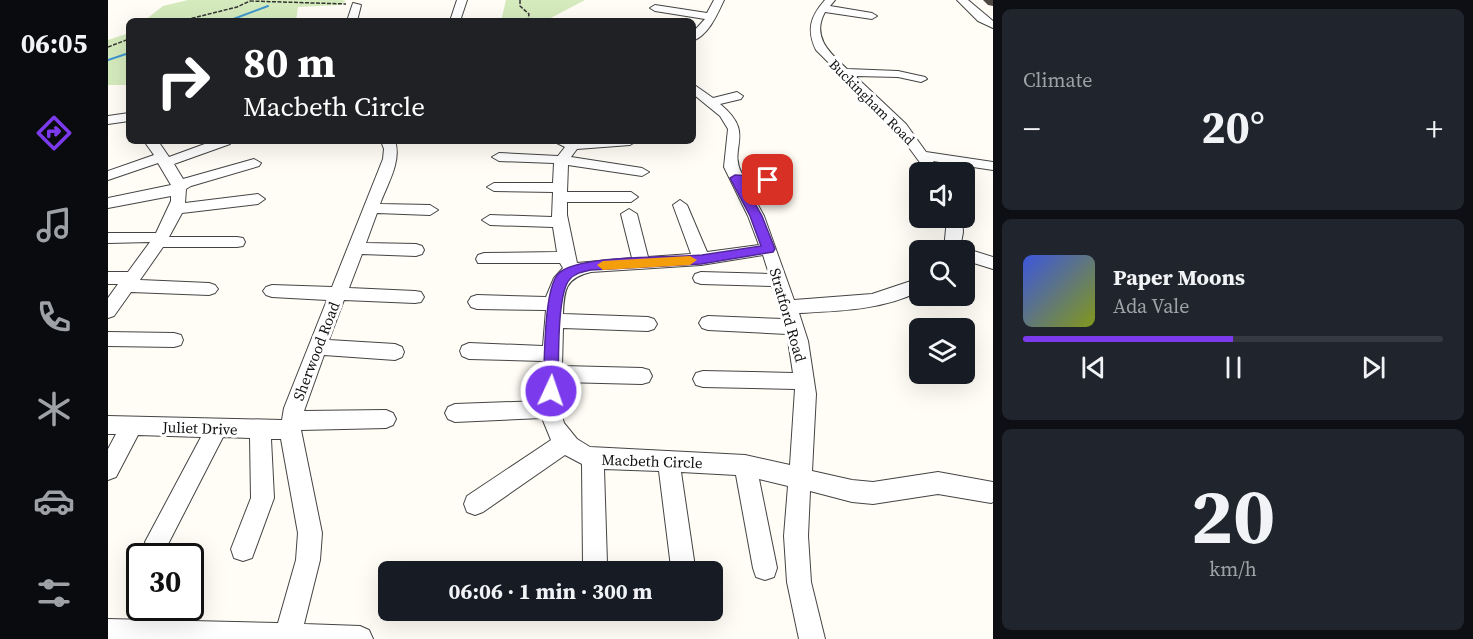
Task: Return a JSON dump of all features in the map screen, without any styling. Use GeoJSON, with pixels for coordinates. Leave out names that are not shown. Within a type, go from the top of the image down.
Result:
{"type":"FeatureCollection","features":[{"type":"Feature","properties":{"kind":"street"},"geometry":{"type":"LineString","coordinates":[[456,18],[462,0]]}},
{"type":"Feature","properties":{"kind":"street"},"geometry":{"type":"LineString","coordinates":[[696,34],[711,17],[719,0]]}},
{"type":"Feature","properties":{"kind":"street"},"geometry":{"type":"LineString","coordinates":[[962,0],[982,19],[993,25]]}},
{"type":"Feature","properties":{"kind":"street"},"geometry":{"type":"LineString","coordinates":[[826,4],[872,15]]}},
{"type":"Feature","properties":{"kind":"street","name":"Buckingham Road"},"geometry":{"type":"LineString","coordinates":[[826,4],[814,21],[814,36],[821,50],[901,127],[928,162]]}},
{"type":"Feature","properties":{"kind":"street"},"geometry":{"type":"LineString","coordinates":[[353,18],[356,5]]}},
{"type":"Feature","properties":{"kind":"street"},"geometry":{"type":"LineString","coordinates":[[654,8],[711,17]]}},
{"type":"Feature","properties":{"kind":"street"},"geometry":{"type":"LineString","coordinates":[[842,72],[898,74],[921,79]]}},
{"type":"Feature","properties":{"kind":"street","name":"Stratford Road"},"geometry":{"type":"LineString","coordinates":[[696,90],[724,114],[734,129],[731,167],[756,216],[769,249],[794,327],[805,381],[805,420],[796,536],[799,582],[812,639]]}},
{"type":"Feature","properties":{"kind":"street"},"geometry":{"type":"LineString","coordinates":[[711,102],[737,96]]}},
{"type":"Feature","properties":{"kind":"street"},"geometry":{"type":"LineString","coordinates":[[108,120],[126,117]]}},
{"type":"Feature","properties":{"kind":"street"},"geometry":{"type":"LineString","coordinates":[[108,311],[159,239],[177,209],[180,197],[178,187],[153,144]]}},
{"type":"Feature","properties":{"kind":"street"},"geometry":{"type":"LineString","coordinates":[[108,176],[215,144]]}},
{"type":"Feature","properties":{"kind":"street","name":"Sherwood Road"},"geometry":{"type":"LineString","coordinates":[[287,638],[308,560],[310,533],[292,425],[300,391],[390,159],[389,144]]}},
{"type":"Feature","properties":{"kind":"street"},"geometry":{"type":"LineString","coordinates":[[475,504],[565,443],[552,423],[550,408],[557,287],[569,264],[560,222],[560,192],[561,161],[570,144]]}},
{"type":"Feature","properties":{"kind":"street"},"geometry":{"type":"LineString","coordinates":[[924,156],[993,166]]}},
{"type":"Feature","properties":{"kind":"street"},"geometry":{"type":"LineString","coordinates":[[499,157],[561,161],[642,172]]}},
{"type":"Feature","properties":{"kind":"street"},"geometry":{"type":"LineString","coordinates":[[108,203],[169,192],[178,187],[254,164]]}},
{"type":"Feature","properties":{"kind":"street"},"geometry":{"type":"LineString","coordinates":[[735,178],[785,182]]}},
{"type":"Feature","properties":{"kind":"street"},"geometry":{"type":"LineString","coordinates":[[494,187],[631,197]]}},
{"type":"Feature","properties":{"kind":"street"},"geometry":{"type":"LineString","coordinates":[[177,209],[258,199]]}},
{"type":"Feature","properties":{"kind":"street"},"geometry":{"type":"LineString","coordinates":[[680,205],[701,268]]}},
{"type":"Feature","properties":{"kind":"street"},"geometry":{"type":"LineString","coordinates":[[371,208],[430,210]]}},
{"type":"Feature","properties":{"kind":"street"},"geometry":{"type":"LineString","coordinates":[[629,214],[642,263]]}},
{"type":"Feature","properties":{"kind":"street"},"geometry":{"type":"LineString","coordinates":[[490,220],[560,222]]}},
{"type":"Feature","properties":{"kind":"street"},"geometry":{"type":"LineString","coordinates":[[108,238],[153,237],[166,242],[237,242]]}},
{"type":"Feature","properties":{"kind":"street"},"geometry":{"type":"LineString","coordinates":[[356,248],[416,250]]}},
{"type":"Feature","properties":{"kind":"street"},"geometry":{"type":"LineString","coordinates":[[701,268],[769,249]]}},
{"type":"Feature","properties":{"kind":"street"},"geometry":{"type":"LineString","coordinates":[[975,257],[993,263]]}},
{"type":"Feature","properties":{"kind":"street"},"geometry":{"type":"LineString","coordinates":[[484,259],[591,266],[642,263],[701,268],[779,280]]}},
{"type":"Feature","properties":{"kind":"street"},"geometry":{"type":"LineString","coordinates":[[108,278],[208,290]]}},
{"type":"Feature","properties":{"kind":"street"},"geometry":{"type":"LineString","coordinates":[[788,308],[873,300],[893,296],[909,289]]}},
{"type":"Feature","properties":{"kind":"street"},"geometry":{"type":"LineString","coordinates":[[272,291],[414,297]]}},
{"type":"Feature","properties":{"kind":"street"},"geometry":{"type":"LineString","coordinates":[[477,302],[648,324]]}},
{"type":"Feature","properties":{"kind":"street"},"geometry":{"type":"LineString","coordinates":[[708,323],[794,327]]}},
{"type":"Feature","properties":{"kind":"street"},"geometry":{"type":"LineString","coordinates":[[108,339],[174,340]]}},
{"type":"Feature","properties":{"kind":"street"},"geometry":{"type":"LineString","coordinates":[[317,347],[395,352]]}},
{"type":"Feature","properties":{"kind":"street"},"geometry":{"type":"LineString","coordinates":[[469,351],[552,354]]}},
{"type":"Feature","properties":{"kind":"street"},"geometry":{"type":"LineString","coordinates":[[551,374],[642,376]]}},
{"type":"Feature","properties":{"kind":"street"},"geometry":{"type":"LineString","coordinates":[[703,379],[805,381]]}},
{"type":"Feature","properties":{"kind":"street"},"geometry":{"type":"LineString","coordinates":[[455,413],[550,408]]}},
{"type":"Feature","properties":{"kind":"street","name":"Juliet Drive"},"geometry":{"type":"LineString","coordinates":[[108,425],[262,430],[292,425],[386,419]]}},
{"type":"Feature","properties":{"kind":"street"},"geometry":{"type":"LineString","coordinates":[[108,470],[133,425]]}},
{"type":"Feature","properties":{"kind":"street"},"geometry":{"type":"LineString","coordinates":[[157,542],[217,428]]}},
{"type":"Feature","properties":{"kind":"street"},"geometry":{"type":"LineString","coordinates":[[243,549],[262,501],[264,490],[259,448],[262,430]]}},
{"type":"Feature","properties":{"kind":"street","name":"Macbeth Circle"},"geometry":{"type":"LineString","coordinates":[[565,443],[580,454],[593,458],[746,465],[800,480],[873,494],[938,483],[991,492]]}},
{"type":"Feature","properties":{"kind":"street"},"geometry":{"type":"LineString","coordinates":[[593,458],[595,561]]}},
{"type":"Feature","properties":{"kind":"street"},"geometry":{"type":"LineString","coordinates":[[669,462],[682,561]]}},
{"type":"Feature","properties":{"kind":"street"},"geometry":{"type":"LineString","coordinates":[[746,465],[765,568]]}},
{"type":"Feature","properties":{"kind":"street"},"geometry":{"type":"LineString","coordinates":[[108,632],[360,639]]}},
{"type":"Feature","properties":{"kind":"path"},"geometry":{"type":"LineString","coordinates":[[194,18],[228,10],[251,0],[356,5]]}},
{"type":"Feature","properties":{"kind":"path"},"geometry":{"type":"LineString","coordinates":[[520,0],[520,6],[529,14],[528,18]]}},
{"type":"Feature","properties":{"kind":"path"},"geometry":{"type":"LineString","coordinates":[[108,47],[126,40]]}},
{"type":"Feature","properties":{"kind":"green space"},"geometry":{"type":"Polygon","coordinates":[[[188,0],[346,1],[341,5],[298,7],[296,18],[148,18],[163,6],[188,0]]]}},
{"type":"Feature","properties":{"kind":"green space"},"geometry":{"type":"Polygon","coordinates":[[[506,0],[585,0],[551,18],[502,18],[506,0]]]}},
{"type":"Feature","properties":{"kind":"green space"},"geometry":{"type":"Polygon","coordinates":[[[126,34],[126,85],[108,85],[108,40],[126,34]]]}},
{"type":"Feature","properties":{"kind":"waterway"},"geometry":{"type":"LineString","coordinates":[[236,18],[268,6]]}},
{"type":"Feature","properties":{"kind":"waterway"},"geometry":{"type":"LineString","coordinates":[[108,60],[126,54]]}},
{"type":"Feature","properties":{"kind":"slow traffic"},"geometry":{"type":"LineString","coordinates":[[603,265],[690,260]]}},
{"type":"Feature","properties":{"kind":"route"},"geometry":{"type":"LineString","coordinates":[[551,391],[555,297],[562,278],[572,270],[583,267],[701,259],[769,249],[756,216],[735,178],[768,180]]}}]}
